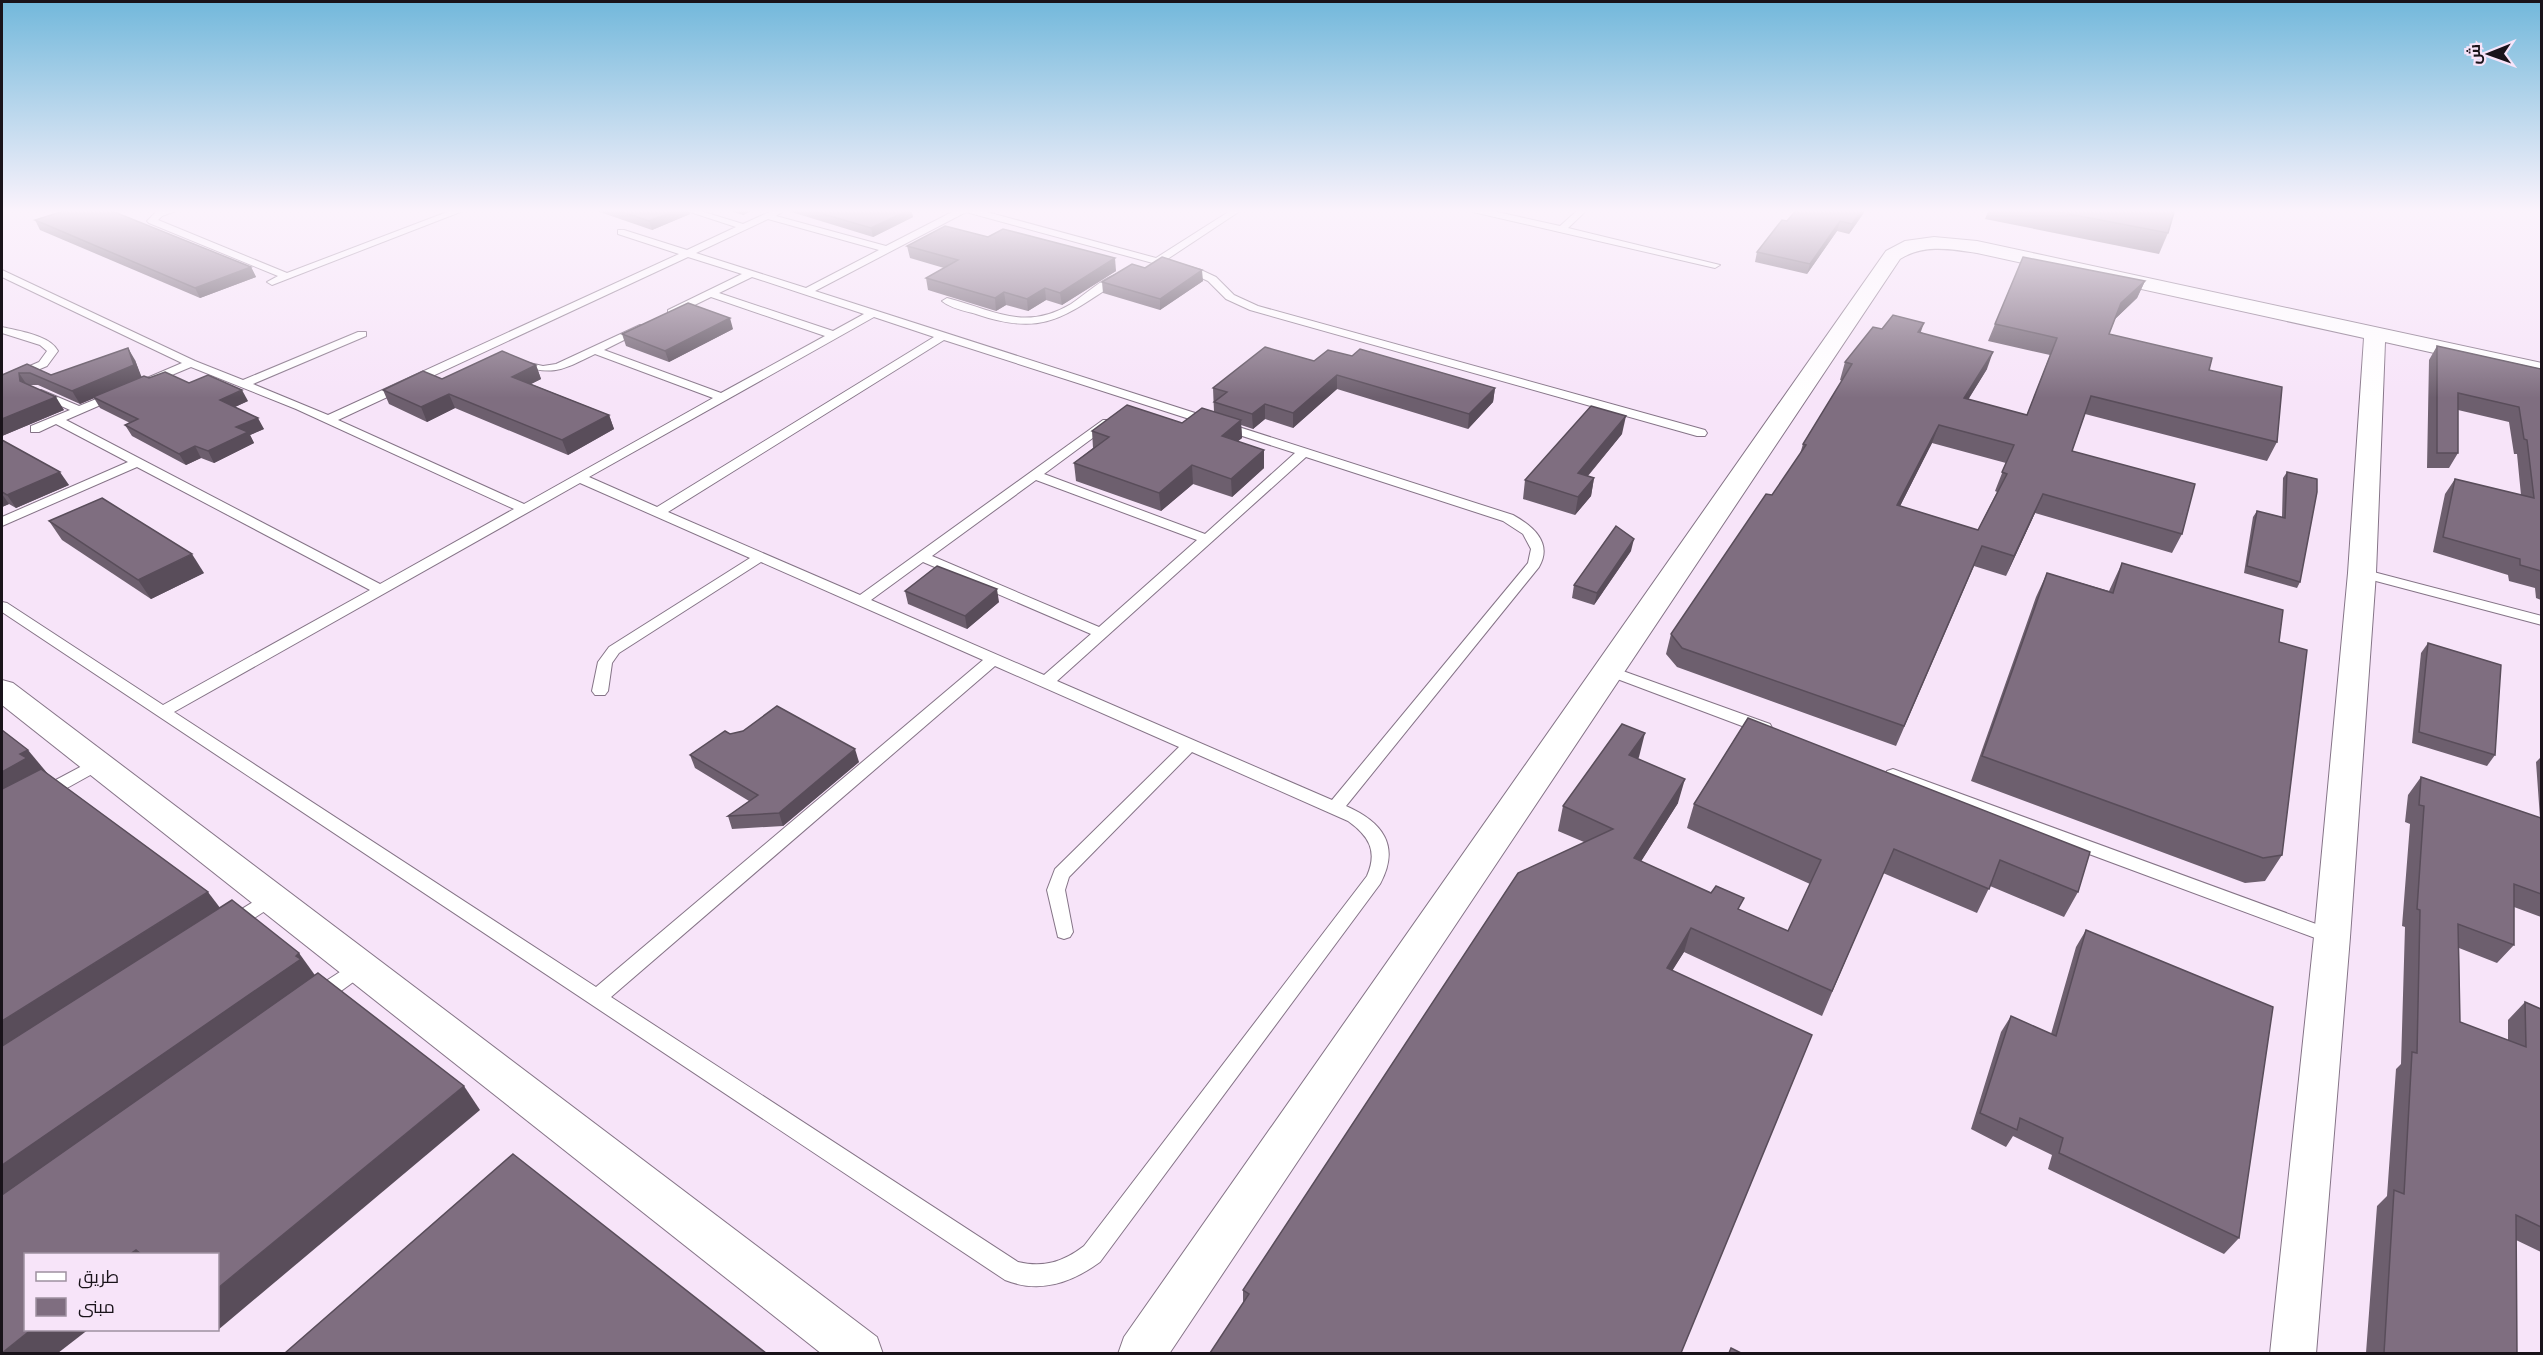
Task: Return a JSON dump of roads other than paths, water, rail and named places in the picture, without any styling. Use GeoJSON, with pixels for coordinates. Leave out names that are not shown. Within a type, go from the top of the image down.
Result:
{"type":"FeatureCollection","features":[{"type":"Feature","properties":{"kind":"street"},"geometry":{"type":"LineString","coordinates":[[1141,1353],[1881,272]]}},
{"type":"Feature","properties":{"kind":"street"},"geometry":{"type":"LineString","coordinates":[[2094,272],[2541,370]]}},
{"type":"Feature","properties":{"kind":"street"},"geometry":{"type":"LineString","coordinates":[[2293,1353],[2332,937],[2362,573],[2375,333]]}},
{"type":"Feature","properties":{"kind":"street"},"geometry":{"type":"LineString","coordinates":[[2,690],[860,1353]]}},
{"type":"Feature","properties":{"kind":"lane"},"geometry":{"type":"LineString","coordinates":[[278,272],[287,276]]}},
{"type":"Feature","properties":{"kind":"lane"},"geometry":{"type":"LineString","coordinates":[[272,282],[297,272]]}},
{"type":"Feature","properties":{"kind":"lane"},"geometry":{"type":"LineString","coordinates":[[328,420],[494,352],[650,272]]}},
{"type":"Feature","properties":{"kind":"lane"},"geometry":{"type":"LineString","coordinates":[[745,272],[943,336],[1130,406],[1304,453],[1508,518],[1529,531],[1536,539],[1538,547],[1538,556],[1534,564],[1335,808]]}},
{"type":"Feature","properties":{"kind":"lane"},"geometry":{"type":"LineString","coordinates":[[806,292],[843,272]]}},
{"type":"Feature","properties":{"kind":"lane"},"geometry":{"type":"LineString","coordinates":[[947,301],[1015,321],[1042,320],[1057,315],[1125,272]]}},
{"type":"Feature","properties":{"kind":"lane"},"geometry":{"type":"LineString","coordinates":[[1197,272],[1203,274],[1230,297],[1254,308],[1701,434]]}},
{"type":"Feature","properties":{"kind":"lane"},"geometry":{"type":"LineString","coordinates":[[2,273],[191,363],[328,420],[525,509]]}},
{"type":"Feature","properties":{"kind":"lane"},"geometry":{"type":"LineString","coordinates":[[494,352],[537,369],[559,367],[751,274]]}},
{"type":"Feature","properties":{"kind":"lane"},"geometry":{"type":"LineString","coordinates":[[711,294],[834,335]]}},
{"type":"Feature","properties":{"kind":"lane"},"geometry":{"type":"LineString","coordinates":[[162,712],[873,314]]}},
{"type":"Feature","properties":{"kind":"lane"},"geometry":{"type":"LineString","coordinates":[[2,330],[44,343],[51,346],[53,351],[43,364],[2,382]]}},
{"type":"Feature","properties":{"kind":"lane"},"geometry":{"type":"LineString","coordinates":[[244,384],[362,334]]}},
{"type":"Feature","properties":{"kind":"lane"},"geometry":{"type":"LineString","coordinates":[[658,512],[943,336]]}},
{"type":"Feature","properties":{"kind":"lane"},"geometry":{"type":"LineString","coordinates":[[595,350],[723,398]]}},
{"type":"Feature","properties":{"kind":"lane"},"geometry":{"type":"LineString","coordinates":[[35,429],[191,363]]}},
{"type":"Feature","properties":{"kind":"lane"},"geometry":{"type":"LineString","coordinates":[[33,389],[79,410]]}},
{"type":"Feature","properties":{"kind":"lane"},"geometry":{"type":"LineString","coordinates":[[861,601],[1130,406]]}},
{"type":"Feature","properties":{"kind":"lane"},"geometry":{"type":"LineString","coordinates":[[57,420],[381,590]]}},
{"type":"Feature","properties":{"kind":"lane"},"geometry":{"type":"LineString","coordinates":[[1047,682],[1304,453]]}},
{"type":"Feature","properties":{"kind":"lane"},"geometry":{"type":"LineString","coordinates":[[2,522],[138,462]]}},
{"type":"Feature","properties":{"kind":"lane"},"geometry":{"type":"LineString","coordinates":[[1034,475],[1207,538]]}},
{"type":"Feature","properties":{"kind":"lane"},"geometry":{"type":"LineString","coordinates":[[2,606],[1013,1272],[1045,1277],[1062,1273],[1078,1265],[1092,1254],[1374,879],[1381,866],[1382,852],[1378,838],[1368,826],[1335,808],[580,478]]}},
{"type":"Feature","properties":{"kind":"lane"},"geometry":{"type":"LineString","coordinates":[[600,691],[605,662],[614,650],[760,557]]}},
{"type":"Feature","properties":{"kind":"lane"},"geometry":{"type":"LineString","coordinates":[[922,557],[1101,633]]}},
{"type":"Feature","properties":{"kind":"lane"},"geometry":{"type":"LineString","coordinates":[[2362,573],[2541,621]]}},
{"type":"Feature","properties":{"kind":"lane"},"geometry":{"type":"LineString","coordinates":[[597,998],[994,659]]}},
{"type":"Feature","properties":{"kind":"lane"},"geometry":{"type":"LineString","coordinates":[[1609,670],[1776,732]]}},
{"type":"Feature","properties":{"kind":"lane"},"geometry":{"type":"LineString","coordinates":[[1064,932],[1056,890],[1061,874],[1190,745]]}},
{"type":"Feature","properties":{"kind":"lane"},"geometry":{"type":"LineString","coordinates":[[30,801],[97,764]]}},
{"type":"Feature","properties":{"kind":"lane"},"geometry":{"type":"LineString","coordinates":[[1876,769],[2332,937]]}},
{"type":"Feature","properties":{"kind":"lane"},"geometry":{"type":"LineString","coordinates":[[221,931],[271,898]]}},
{"type":"Feature","properties":{"kind":"lane"},"geometry":{"type":"LineString","coordinates":[[302,1009],[360,968]]}}]}
